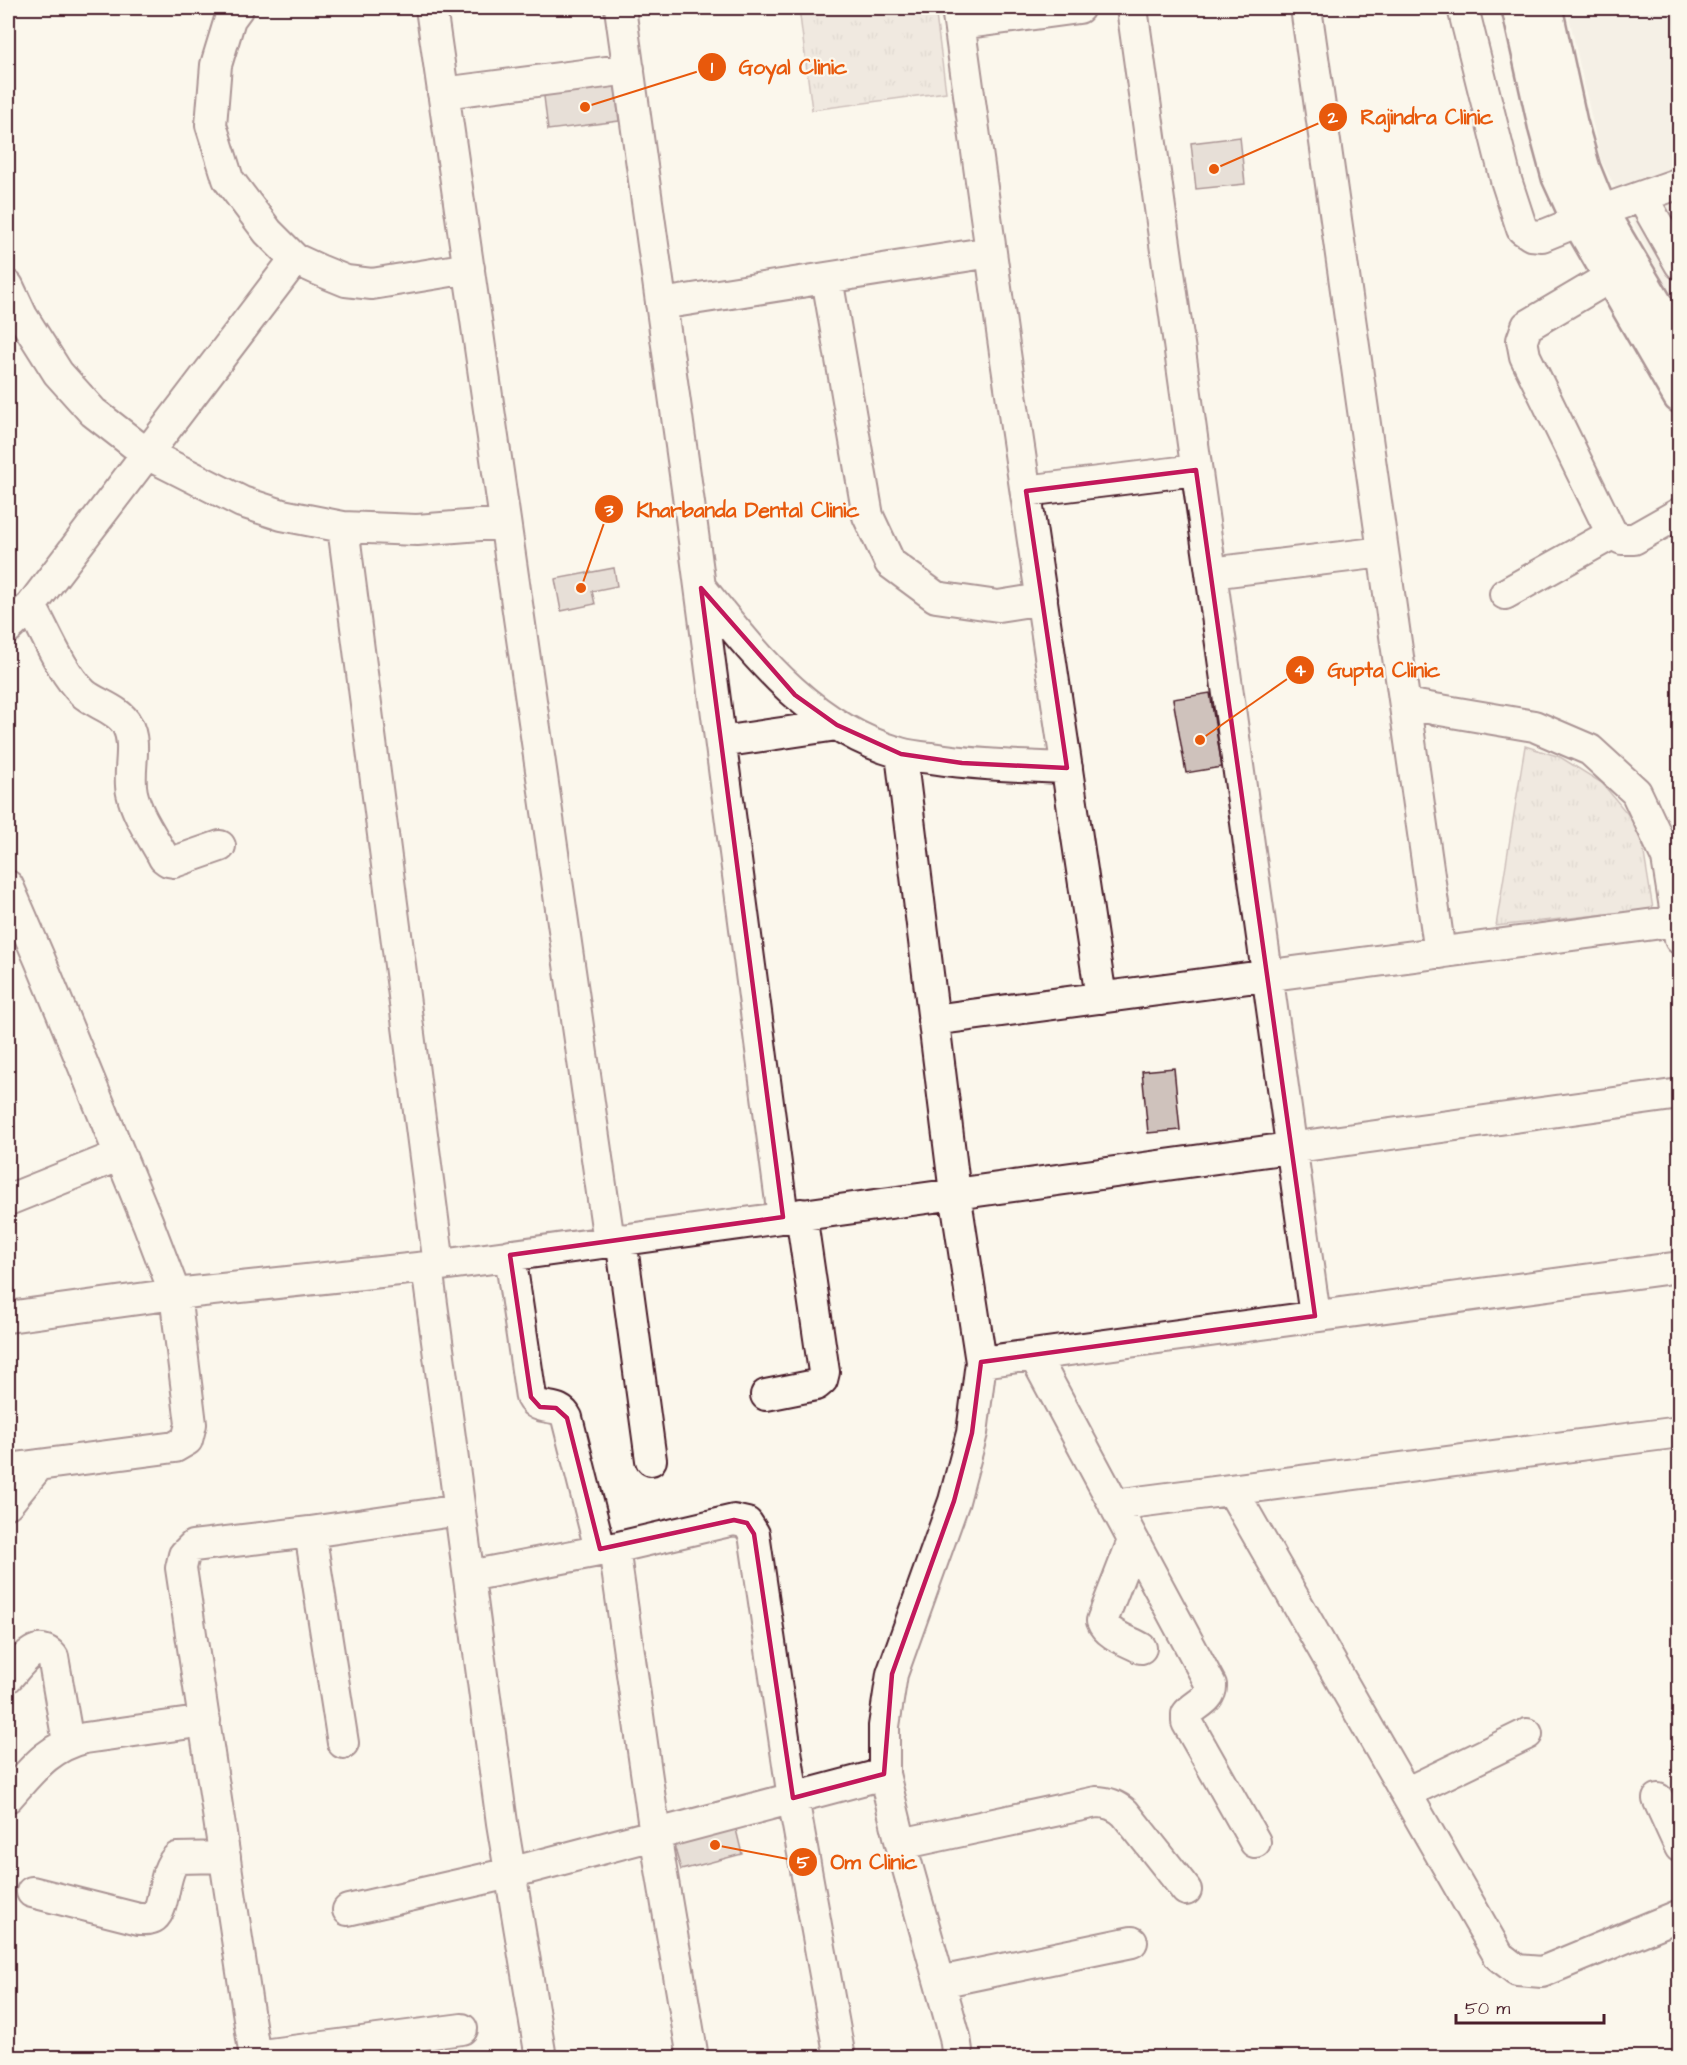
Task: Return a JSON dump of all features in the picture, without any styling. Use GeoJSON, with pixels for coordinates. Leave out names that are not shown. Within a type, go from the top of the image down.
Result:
{"type":"FeatureCollection","features":[{"type":"Feature","properties":{"kind":"main road"},"geometry":{"type":"LineString","coordinates":[[1519,8],[1557,168],[1680,346]]}},
{"type":"Feature","properties":{"kind":"main road"},"geometry":{"type":"LineString","coordinates":[[1545,8],[1570,123],[1583,169],[1589,216],[1610,277],[1680,396]]}},
{"type":"Feature","properties":{"kind":"street"},"geometry":{"type":"LineString","coordinates":[[238,8],[230,19],[216,65],[211,125],[228,180],[268,232],[295,259],[346,280],[372,284],[469,268]]}},
{"type":"Feature","properties":{"kind":"street"},"geometry":{"type":"LineString","coordinates":[[431,8],[505,523],[651,1460]]}},
{"type":"Feature","properties":{"kind":"street"},"geometry":{"type":"LineString","coordinates":[[620,8],[721,742],[792,1215],[824,1372],[822,1380],[816,1385],[766,1395]]}},
{"type":"Feature","properties":{"kind":"street"},"geometry":{"type":"LineString","coordinates":[[1079,8],[959,16],[991,252],[1101,998]]}},
{"type":"Feature","properties":{"kind":"street"},"geometry":{"type":"LineString","coordinates":[[1132,8],[1315,1316]]}},
{"type":"Feature","properties":{"kind":"street"},"geometry":{"type":"LineString","coordinates":[[1306,8],[1440,953]]}},
{"type":"Feature","properties":{"kind":"street"},"geometry":{"type":"LineString","coordinates":[[1463,8],[1506,180],[1522,229],[1531,235],[1542,236],[1589,216],[1680,183]]}},
{"type":"Feature","properties":{"kind":"street"},"geometry":{"type":"LineString","coordinates":[[443,93],[629,69]]}},
{"type":"Feature","properties":{"kind":"street"},"geometry":{"type":"LineString","coordinates":[[1642,197],[1680,264]]}},
{"type":"Feature","properties":{"kind":"street"},"geometry":{"type":"LineString","coordinates":[[662,304],[991,252]]}},
{"type":"Feature","properties":{"kind":"street"},"geometry":{"type":"LineString","coordinates":[[220,846],[174,862],[165,858],[138,813],[131,791],[131,740],[127,724],[118,715],[83,693],[14,619],[147,454],[295,259]]}},
{"type":"Feature","properties":{"kind":"street"},"geometry":{"type":"LineString","coordinates":[[1610,277],[1527,326],[1522,340],[1525,356],[1612,534],[1622,539],[1634,539],[1680,513]]}},
{"type":"Feature","properties":{"kind":"street"},"geometry":{"type":"LineString","coordinates":[[827,278],[868,516],[890,563],[936,597],[998,606],[1042,599]]}},
{"type":"Feature","properties":{"kind":"street"},"geometry":{"type":"LineString","coordinates":[[8,286],[21,316],[58,374],[93,412],[147,454],[242,502],[282,515],[343,527],[417,530],[505,523]]}},
{"type":"Feature","properties":{"kind":"street"},"geometry":{"type":"LineString","coordinates":[[1026,491],[1197,470]]}},
{"type":"Feature","properties":{"kind":"street"},"geometry":{"type":"LineString","coordinates":[[343,527],[433,1266],[460,1510],[510,1873],[541,2058]]}},
{"type":"Feature","properties":{"kind":"street"},"geometry":{"type":"LineString","coordinates":[[1505,594],[1612,534]]}},
{"type":"Feature","properties":{"kind":"street"},"geometry":{"type":"LineString","coordinates":[[1211,573],[1383,552]]}},
{"type":"Feature","properties":{"kind":"street"},"geometry":{"type":"LineString","coordinates":[[701,588],[753,653],[795,695],[858,738],[901,754],[962,763],[1067,768]]}},
{"type":"Feature","properties":{"kind":"street"},"geometry":{"type":"LineString","coordinates":[[933,1020],[1440,953],[1678,930],[1667,858],[1636,792],[1590,750],[1534,726],[1405,704]]}},
{"type":"Feature","properties":{"kind":"street"},"geometry":{"type":"LineString","coordinates":[[721,742],[837,724]]}},
{"type":"Feature","properties":{"kind":"street"},"geometry":{"type":"LineString","coordinates":[[901,754],[954,1193],[981,1362],[972,1433],[954,1501],[892,1674],[884,1726],[884,1774],[901,1844],[955,2037],[958,2058]]}},
{"type":"Feature","properties":{"kind":"street"},"geometry":{"type":"LineString","coordinates":[[8,886],[120,1155],[174,1294],[191,1424],[187,1440],[175,1447],[8,1469]]}},
{"type":"Feature","properties":{"kind":"street"},"geometry":{"type":"LineString","coordinates":[[8,1317],[174,1294],[433,1266],[1680,1094]]}},
{"type":"Feature","properties":{"kind":"street"},"geometry":{"type":"LineString","coordinates":[[8,1200],[120,1155]]}},
{"type":"Feature","properties":{"kind":"street"},"geometry":{"type":"LineString","coordinates":[[510,1255],[531,1396],[534,1403],[540,1407],[564,1411],[607,1548],[693,2058]]}},
{"type":"Feature","properties":{"kind":"street"},"geometry":{"type":"LineString","coordinates":[[981,1362],[1680,1267]]}},
{"type":"Feature","properties":{"kind":"street"},"geometry":{"type":"LineString","coordinates":[[1034,1355],[1211,1685],[1208,1696],[1189,1710],[1187,1722],[1255,1842]]}},
{"type":"Feature","properties":{"kind":"street"},"geometry":{"type":"LineString","coordinates":[[1114,1505],[1680,1432]]}},
{"type":"Feature","properties":{"kind":"street"},"geometry":{"type":"LineString","coordinates":[[8,1503],[39,1465]]}},
{"type":"Feature","properties":{"kind":"street"},"geometry":{"type":"LineString","coordinates":[[1232,1490],[1499,1956],[1517,1970],[1542,1972],[1680,1915]]}},
{"type":"Feature","properties":{"kind":"street"},"geometry":{"type":"LineString","coordinates":[[460,1510],[194,1546],[184,1555],[182,1568],[254,2057],[462,2029]]}},
{"type":"Feature","properties":{"kind":"street"},"geometry":{"type":"LineString","coordinates":[[469,1576],[734,1520],[747,1523],[754,1534],[793,1798],[840,2058]]}},
{"type":"Feature","properties":{"kind":"street"},"geometry":{"type":"LineString","coordinates":[[310,1532],[343,1743]]}},
{"type":"Feature","properties":{"kind":"street"},"geometry":{"type":"LineString","coordinates":[[1133,1541],[1102,1621],[1109,1631],[1141,1648]]}},
{"type":"Feature","properties":{"kind":"street"},"geometry":{"type":"LineString","coordinates":[[8,1677],[32,1652],[40,1649],[48,1650],[53,1657],[68,1742]]}},
{"type":"Feature","properties":{"kind":"street"},"geometry":{"type":"LineString","coordinates":[[8,1797],[37,1764],[68,1742],[205,1721]]}},
{"type":"Feature","properties":{"kind":"street"},"geometry":{"type":"LineString","coordinates":[[1406,1793],[1527,1734]]}},
{"type":"Feature","properties":{"kind":"street"},"geometry":{"type":"LineString","coordinates":[[348,1910],[510,1873],[884,1774]]}},
{"type":"Feature","properties":{"kind":"street"},"geometry":{"type":"LineString","coordinates":[[1658,1799],[1680,1847]]}},
{"type":"Feature","properties":{"kind":"street"},"geometry":{"type":"LineString","coordinates":[[901,1844],[1096,1802],[1107,1802],[1125,1813],[1186,1890]]}},
{"type":"Feature","properties":{"kind":"street"},"geometry":{"type":"LineString","coordinates":[[32,1892],[139,1919],[148,1919],[154,1917],[159,1910],[172,1862],[177,1858],[225,1857]]}},
{"type":"Feature","properties":{"kind":"street"},"geometry":{"type":"LineString","coordinates":[[940,1982],[1132,1942]]}},
{"type":"Feature","properties":{"kind":"highlighted area"},"geometry":{"type":"Polygon","coordinates":[[[1196,470],[1315,1316],[981,1362],[972,1433],[954,1501],[892,1674],[884,1774],[793,1798],[754,1534],[747,1523],[734,1520],[600,1549],[567,1418],[556,1408],[540,1407],[531,1397],[510,1255],[783,1217],[701,588],[795,695],[837,725],[901,754],[962,763],[1067,768],[1026,491],[1196,470]]]}},
{"type":"Feature","properties":{"kind":"shaded area"},"geometry":{"type":"Polygon","coordinates":[[[1567,8],[1679,8],[1679,305],[1662,279],[1601,160],[1567,8]]]}},
{"type":"Feature","properties":{"kind":"green space"},"geometry":{"type":"Polygon","coordinates":[[[799,8],[935,8],[946,92],[812,110],[799,8]]]}},
{"type":"Feature","properties":{"kind":"green space"},"geometry":{"type":"Polygon","coordinates":[[[1525,746],[1560,757],[1602,783],[1640,829],[1653,909],[1496,926],[1525,746]]]}},
{"type":"Feature","properties":{"kind":"building"},"geometry":{"type":"Polygon","coordinates":[[[614,79],[619,121],[548,130],[543,88],[614,79]]]}},
{"type":"Feature","properties":{"kind":"building"},"geometry":{"type":"Polygon","coordinates":[[[1240,137],[1245,184],[1196,189],[1191,143],[1240,137]]]}},
{"type":"Feature","properties":{"kind":"building"},"geometry":{"type":"Polygon","coordinates":[[[614,568],[617,586],[592,591],[595,604],[561,611],[555,579],[614,568]]]}},
{"type":"Feature","properties":{"kind":"building"},"geometry":{"type":"Polygon","coordinates":[[[1210,693],[1222,767],[1186,773],[1173,699],[1210,693]]]}},
{"type":"Feature","properties":{"kind":"building"},"geometry":{"type":"Polygon","coordinates":[[[1174,1068],[1180,1130],[1148,1133],[1142,1071],[1174,1068]]]}},
{"type":"Feature","properties":{"kind":"building"},"geometry":{"type":"Polygon","coordinates":[[[734,1821],[742,1854],[681,1870],[672,1838],[734,1821]]]}},
{"type":"Feature","properties":{"kind":"place","name":"Goyal Clinic"},"geometry":{"type":"Point","coordinates":[585,107]}},
{"type":"Feature","properties":{"kind":"place","name":"Rajindra Clinic"},"geometry":{"type":"Point","coordinates":[1214,169]}},
{"type":"Feature","properties":{"kind":"place","name":"Kharbanda Dental Clinic"},"geometry":{"type":"Point","coordinates":[581,588]}},
{"type":"Feature","properties":{"kind":"place","name":"Gupta Clinic"},"geometry":{"type":"Point","coordinates":[1200,740]}},
{"type":"Feature","properties":{"kind":"place","name":"Om Clinic"},"geometry":{"type":"Point","coordinates":[715,1845]}}]}
